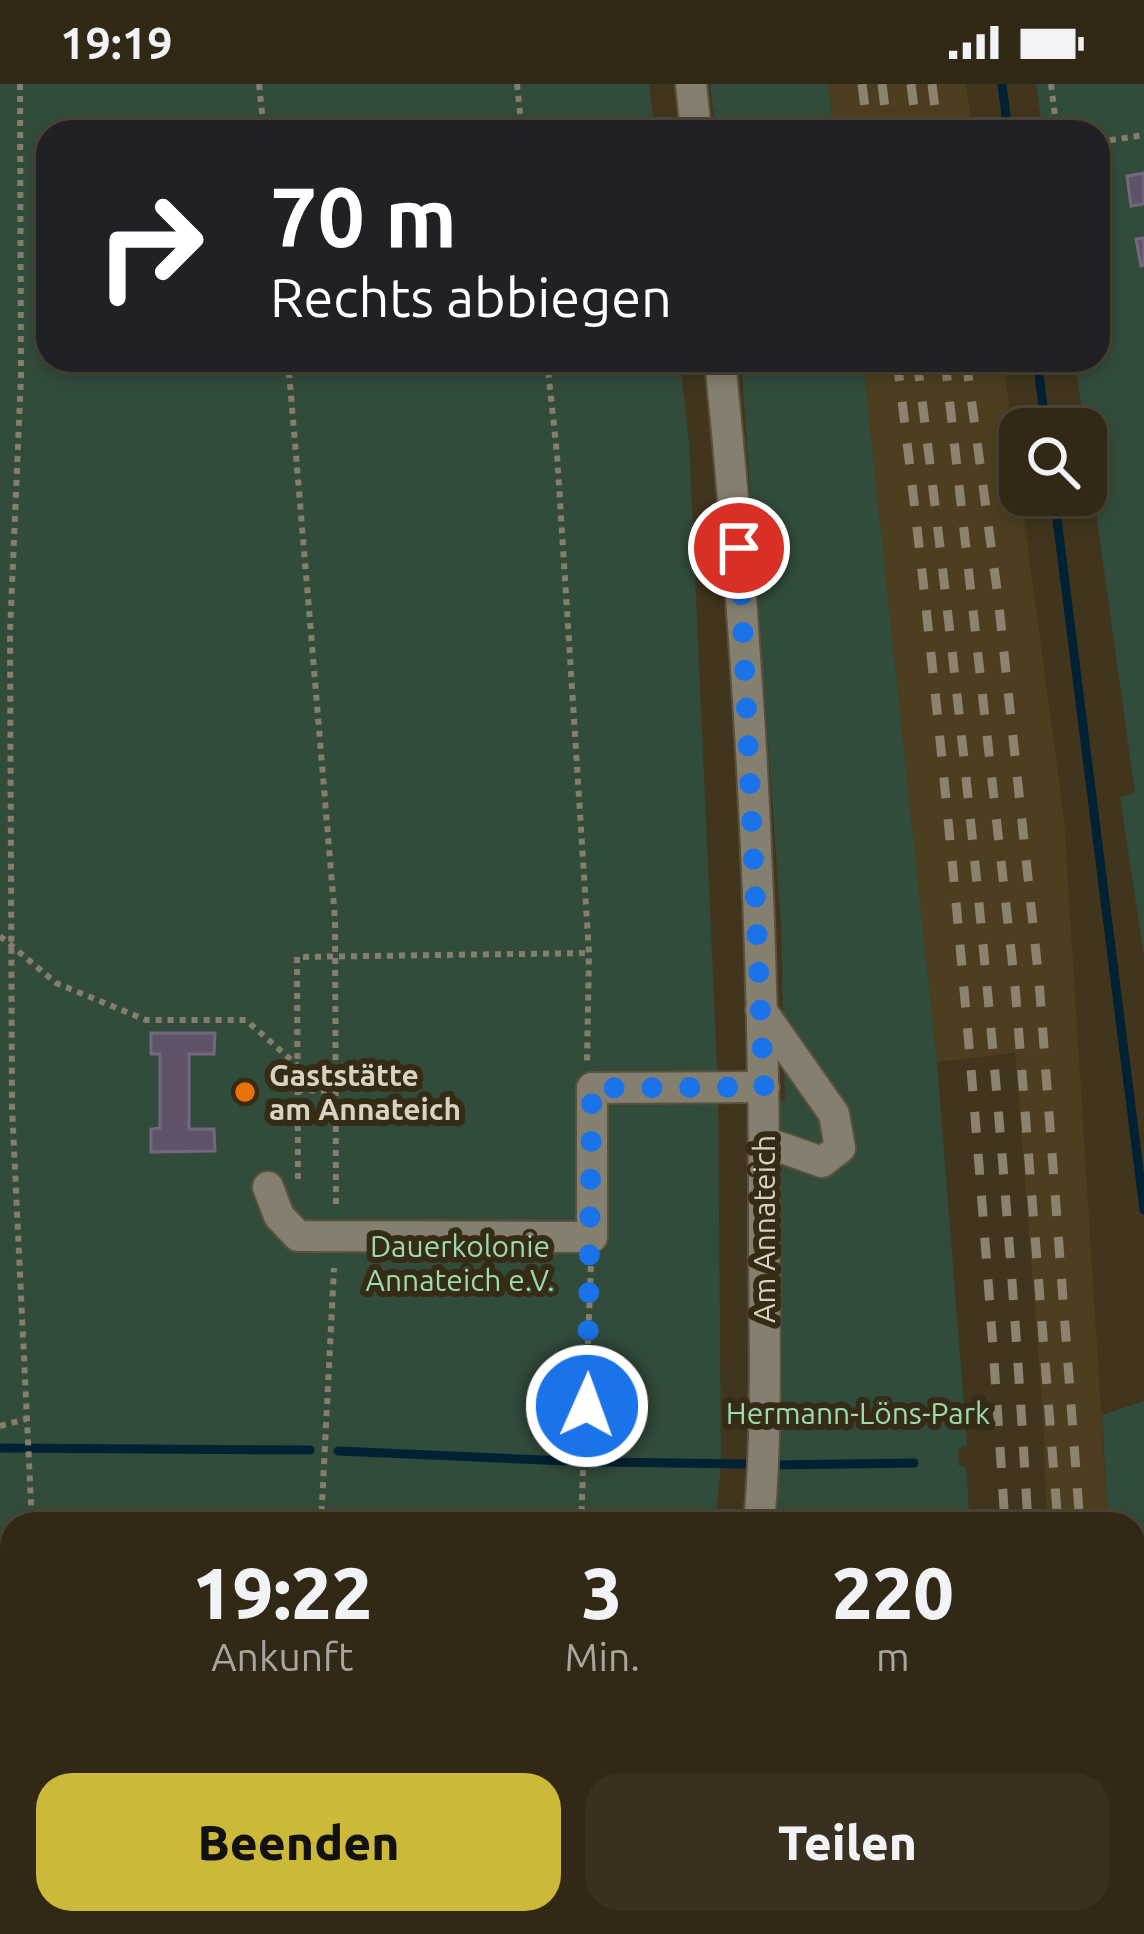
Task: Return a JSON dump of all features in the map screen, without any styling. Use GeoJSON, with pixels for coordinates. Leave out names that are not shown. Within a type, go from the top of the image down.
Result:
{"type":"FeatureCollection","features":[{"type":"Feature","properties":{"kind":"street"},"geometry":{"type":"LineString","coordinates":[[691,84],[695,120]]}},
{"type":"Feature","properties":{"kind":"street","name":"Am Annateich"},"geometry":{"type":"LineString","coordinates":[[720,372],[739,548],[764,1087],[760,1512]]}},
{"type":"Feature","properties":{"kind":"street"},"geometry":{"type":"LineString","coordinates":[[761,1010],[834,1114],[840,1148],[822,1162],[765,1142]]}},
{"type":"Feature","properties":{"kind":"street"},"geometry":{"type":"LineString","coordinates":[[283,1185],[279,1216],[298,1236],[592,1237],[592,1088],[764,1087]]}},
{"type":"Feature","properties":{"kind":"path"},"geometry":{"type":"LineString","coordinates":[[20,84],[21,376],[10,632],[12,1107],[31,1512]]}},
{"type":"Feature","properties":{"kind":"path"},"geometry":{"type":"LineString","coordinates":[[259,84],[263,120]]}},
{"type":"Feature","properties":{"kind":"path"},"geometry":{"type":"LineString","coordinates":[[517,84],[521,120]]}},
{"type":"Feature","properties":{"kind":"path"},"geometry":{"type":"LineString","coordinates":[[1051,84],[1056,120]]}},
{"type":"Feature","properties":{"kind":"path"},"geometry":{"type":"LineString","coordinates":[[1110,140],[1144,135]]}},
{"type":"Feature","properties":{"kind":"path"},"geometry":{"type":"LineString","coordinates":[[289,372],[334,920],[336,1236],[322,1512]]}},
{"type":"Feature","properties":{"kind":"path"},"geometry":{"type":"LineString","coordinates":[[548,372],[589,953],[587,1070],[592,1088]]}},
{"type":"Feature","properties":{"kind":"path"},"geometry":{"type":"LineString","coordinates":[[0,936],[56,983],[146,1020],[246,1020],[297,1065]]}},
{"type":"Feature","properties":{"kind":"path"},"geometry":{"type":"LineString","coordinates":[[283,1185],[298,1090],[297,956],[589,953]]}},
{"type":"Feature","properties":{"kind":"path"},"geometry":{"type":"LineString","coordinates":[[298,1090],[334,1091]]}},
{"type":"Feature","properties":{"kind":"path"},"geometry":{"type":"LineString","coordinates":[[581,1512],[592,1237]]}},
{"type":"Feature","properties":{"kind":"path"},"geometry":{"type":"LineString","coordinates":[[0,1426],[26,1419]]}},
{"type":"Feature","properties":{"kind":"shaded area"},"geometry":{"type":"Polygon","coordinates":[[[828,84],[966,84],[971,120],[832,120],[828,84]]]}},
{"type":"Feature","properties":{"kind":"shaded area"},"geometry":{"type":"Polygon","coordinates":[[[864,372],[1005,372],[1009,408],[999,408],[999,516],[1024,516],[1064,818],[1107,1512],[1047,1512],[1015,1053],[937,1062],[864,372]]]}},
{"type":"Feature","properties":{"kind":"green space","name":"Dauerkolonie Annateich e.V."},"geometry":{"type":"Polygon","coordinates":[[[0,84],[649,84],[654,120],[36,120],[36,372],[681,372],[689,442],[718,1088],[721,1463],[716,1512],[0,1512],[0,84]]]}},
{"type":"Feature","properties":{"kind":"green space"},"geometry":{"type":"Polygon","coordinates":[[[710,84],[828,84],[832,120],[714,120],[710,84]]]}},
{"type":"Feature","properties":{"kind":"green space"},"geometry":{"type":"Polygon","coordinates":[[[1036,84],[1144,84],[1144,956],[1120,797],[1135,793],[1097,516],[1107,516],[1107,408],[1082,408],[1077,372],[1110,372],[1110,120],[1041,120],[1036,84]]]}},
{"type":"Feature","properties":{"kind":"green space","name":"Hermann-Löns-Park"},"geometry":{"type":"Polygon","coordinates":[[[742,372],[864,372],[937,1062],[967,1445],[958,1449],[959,1466],[966,1467],[969,1512],[747,1512],[761,1102],[785,1100],[781,926],[742,372]]]}},
{"type":"Feature","properties":{"kind":"green space"},"geometry":{"type":"Polygon","coordinates":[[[1144,1401],[1144,1512],[1107,1512],[1102,1415],[1144,1401]]]}},
{"type":"Feature","properties":{"kind":"building"},"geometry":{"type":"Polygon","coordinates":[[[1144,173],[1144,204],[1131,206],[1127,176],[1144,173]]]}},
{"type":"Feature","properties":{"kind":"building"},"geometry":{"type":"Polygon","coordinates":[[[1144,238],[1144,265],[1141,266],[1136,239],[1144,238]]]}},
{"type":"Feature","properties":{"kind":"building"},"geometry":{"type":"Polygon","coordinates":[[[151,1033],[215,1033],[214,1054],[189,1054],[189,1129],[214,1129],[215,1151],[151,1152],[151,1129],[160,1128],[160,1054],[151,1054],[151,1033]]]}},
{"type":"Feature","properties":{"kind":"waterway"},"geometry":{"type":"LineString","coordinates":[[1002,84],[1006,120]]}},
{"type":"Feature","properties":{"kind":"waterway"},"geometry":{"type":"LineString","coordinates":[[1039,372],[1043,408]]}},
{"type":"Feature","properties":{"kind":"waterway"},"geometry":{"type":"LineString","coordinates":[[1057,516],[1144,1210]]}},
{"type":"Feature","properties":{"kind":"waterway"},"geometry":{"type":"LineString","coordinates":[[0,1448],[310,1450]]}},
{"type":"Feature","properties":{"kind":"waterway"},"geometry":{"type":"LineString","coordinates":[[338,1451],[566,1461]]}},
{"type":"Feature","properties":{"kind":"waterway"},"geometry":{"type":"LineString","coordinates":[[600,1462],[745,1464]]}},
{"type":"Feature","properties":{"kind":"waterway"},"geometry":{"type":"LineString","coordinates":[[773,1465],[914,1463]]}},
{"type":"Feature","properties":{"kind":"railway"},"geometry":{"type":"LineString","coordinates":[[862,84],[866,120]]}},
{"type":"Feature","properties":{"kind":"railway"},"geometry":{"type":"LineString","coordinates":[[882,84],[886,120]]}},
{"type":"Feature","properties":{"kind":"railway"},"geometry":{"type":"LineString","coordinates":[[911,84],[916,120]]}},
{"type":"Feature","properties":{"kind":"railway"},"geometry":{"type":"LineString","coordinates":[[932,84],[936,120]]}},
{"type":"Feature","properties":{"kind":"railway"},"geometry":{"type":"LineString","coordinates":[[898,372],[960,941],[1004,1512]]}},
{"type":"Feature","properties":{"kind":"railway"},"geometry":{"type":"LineString","coordinates":[[918,372],[983,941],[1027,1512]]}},
{"type":"Feature","properties":{"kind":"railway"},"geometry":{"type":"LineString","coordinates":[[946,372],[1015,986],[1057,1512]]}},
{"type":"Feature","properties":{"kind":"railway"},"geometry":{"type":"LineString","coordinates":[[968,372],[998,597],[1039,981],[1079,1512]]}},
{"type":"Feature","properties":{"kind":"place","name":"Gaststätte am Annateich"},"geometry":{"type":"Point","coordinates":[245,1092]}},
{"type":"Feature","properties":{"kind":"route"},"geometry":{"type":"LineString","coordinates":[[587,1406],[592,1088],[764,1087],[739,548]]}}]}
